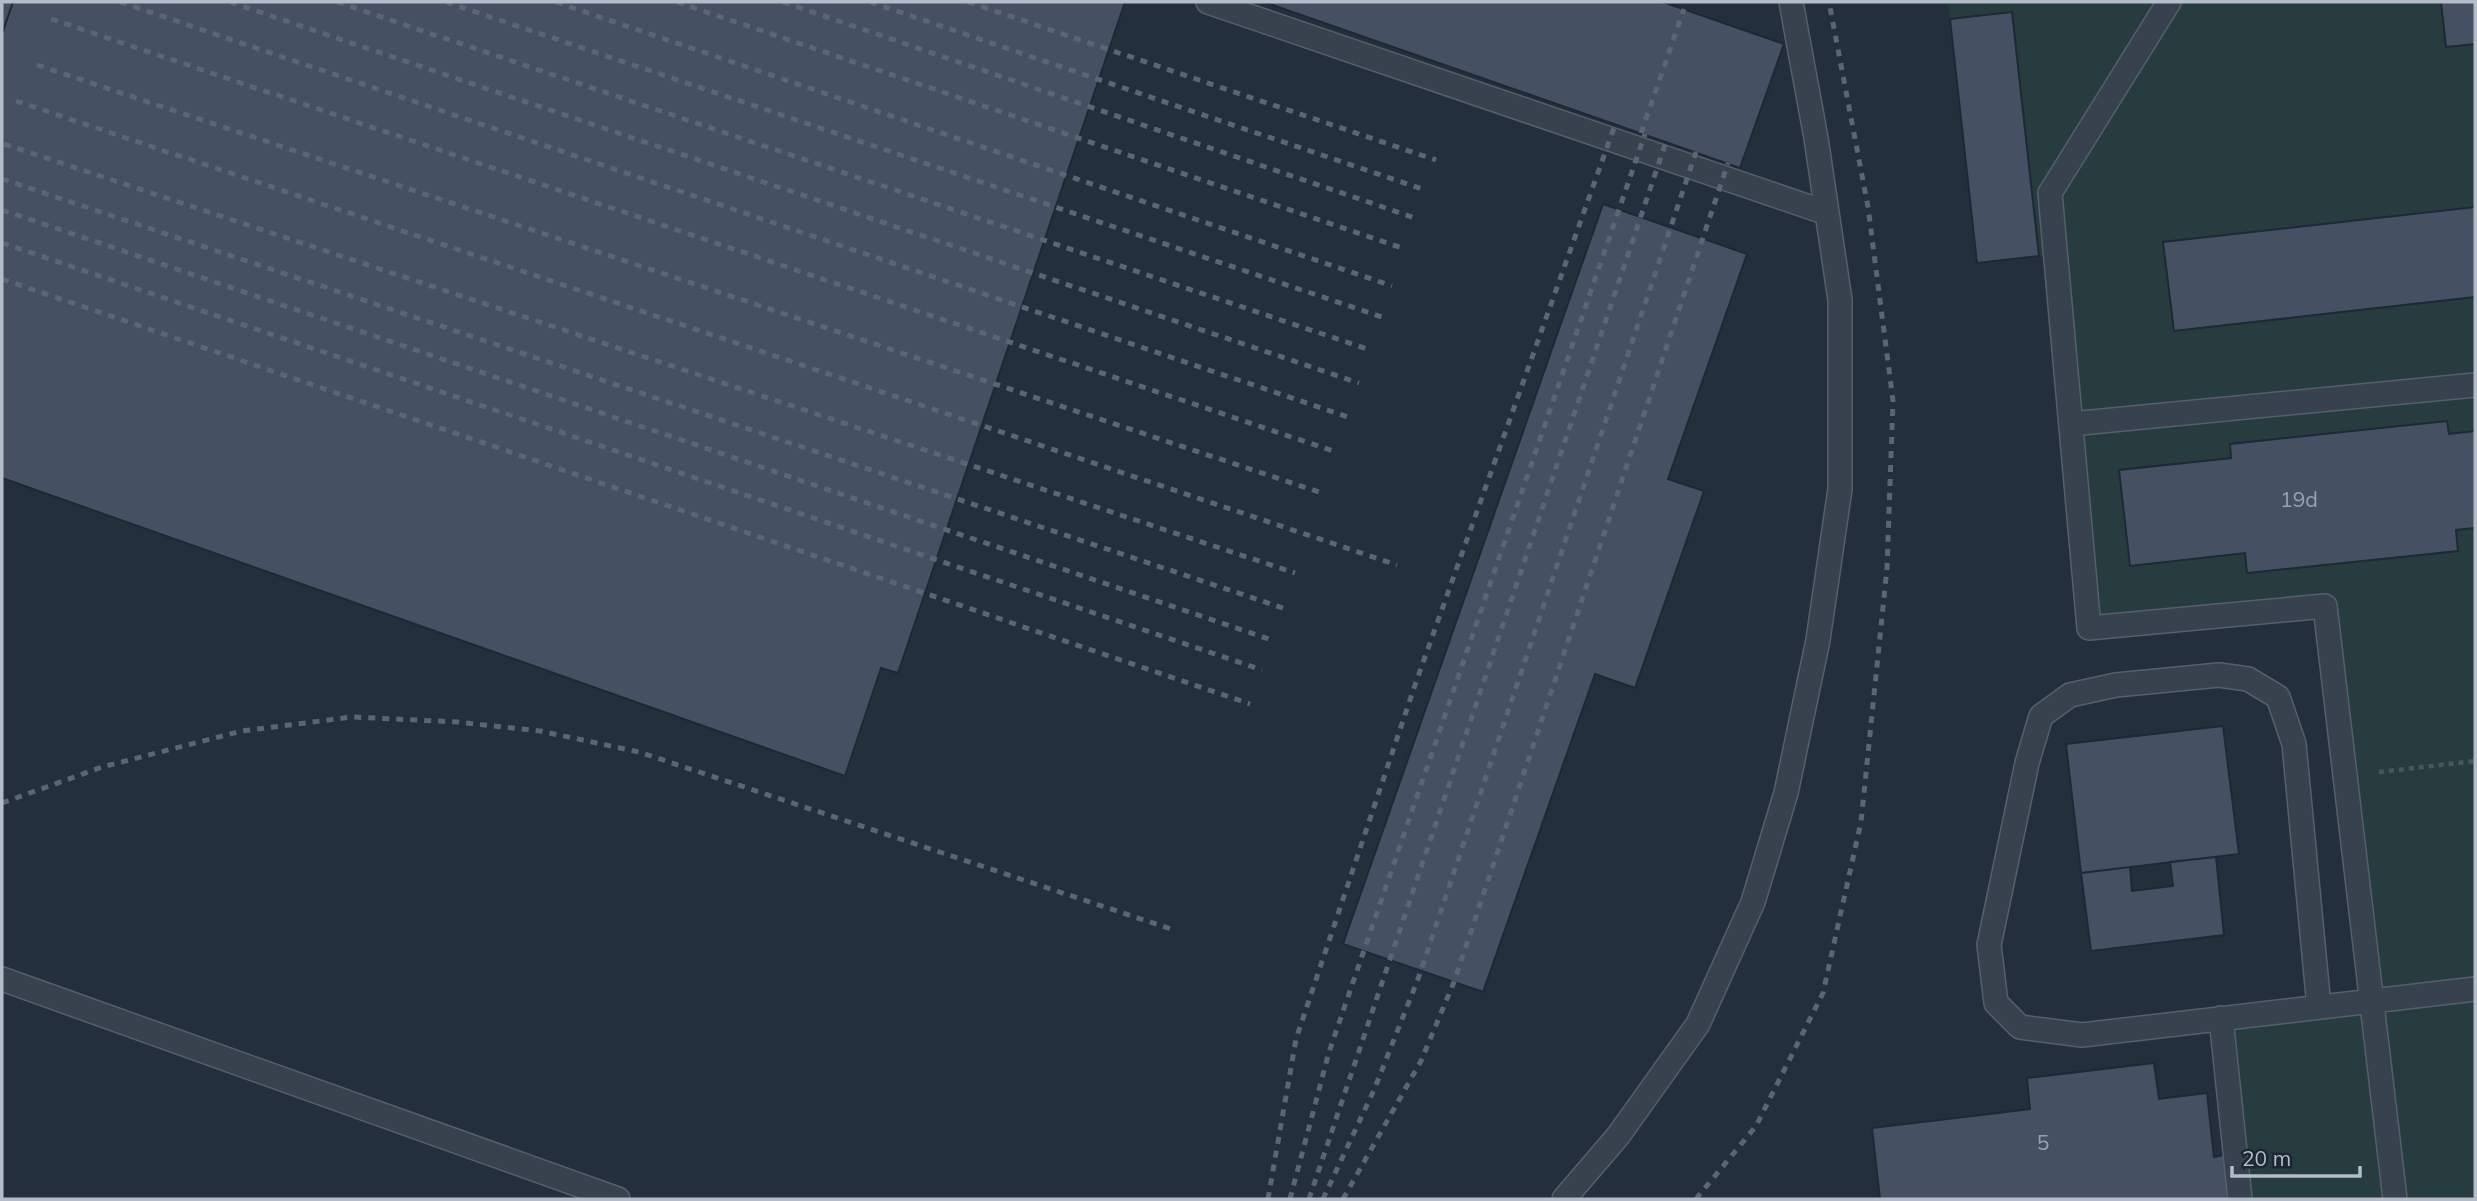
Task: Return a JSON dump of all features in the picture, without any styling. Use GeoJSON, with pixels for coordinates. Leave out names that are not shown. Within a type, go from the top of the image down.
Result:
{"type":"FeatureCollection","features":[{"type":"Feature","properties":{"kind":"lane"},"geometry":{"type":"LineString","coordinates":[[1208,2],[1827,214]]}},
{"type":"Feature","properties":{"kind":"lane"},"geometry":{"type":"LineString","coordinates":[[1564,1199],[1618,1136],[1698,1024],[1753,902],[1786,793],[1818,640],[1840,489],[1840,300],[1816,138],[1791,2]]}},
{"type":"Feature","properties":{"kind":"lane"},"geometry":{"type":"LineString","coordinates":[[2169,2],[2050,193],[2089,628],[2326,606],[2395,1199]]}},
{"type":"Feature","properties":{"kind":"lane"},"geometry":{"type":"LineString","coordinates":[[2071,424],[2475,386]]}},
{"type":"Feature","properties":{"kind":"lane"},"geometry":{"type":"LineString","coordinates":[[2319,1007],[2294,744],[2278,697],[2248,679],[2219,676],[2116,685],[2070,695],[2041,716],[2027,763],[1989,945],[1996,1003],[2020,1027],[2082,1035],[2475,989]]}},
{"type":"Feature","properties":{"kind":"lane"},"geometry":{"type":"LineString","coordinates":[[2,979],[618,1199]]}},
{"type":"Feature","properties":{"kind":"lane"},"geometry":{"type":"LineString","coordinates":[[2221,1018],[2240,1199]]}},
{"type":"Feature","properties":{"kind":"path"},"geometry":{"type":"LineString","coordinates":[[2346,776],[2475,761]]}},
{"type":"Feature","properties":{"kind":"green space"},"geometry":{"type":"Polygon","coordinates":[[[1948,2],[2475,2],[2475,1199],[2240,1199],[2221,1018],[2372,1001],[2326,607],[2089,628],[2055,255],[2039,256],[2011,12],[1950,19],[1948,2]]]}},
{"type":"Feature","properties":{"kind":"building"},"geometry":{"type":"Polygon","coordinates":[[[2,2],[13,2],[2,34],[2,2]]]}},
{"type":"Feature","properties":{"kind":"building"},"geometry":{"type":"Polygon","coordinates":[[[13,2],[1125,2],[898,673],[881,668],[845,776],[2,478],[2,34],[13,2]]]}},
{"type":"Feature","properties":{"kind":"building"},"geometry":{"type":"Polygon","coordinates":[[[1264,2],[1663,2],[1784,44],[1740,168],[1264,2]]]}},
{"type":"Feature","properties":{"kind":"building"},"geometry":{"type":"Polygon","coordinates":[[[2441,2],[2475,2],[2475,44],[2446,47],[2441,2]]]}},
{"type":"Feature","properties":{"kind":"building"},"geometry":{"type":"Polygon","coordinates":[[[2012,12],[2039,256],[1977,263],[1950,19],[2012,12]]]}},
{"type":"Feature","properties":{"kind":"building"},"geometry":{"type":"Polygon","coordinates":[[[1603,204],[1747,254],[1668,479],[1704,491],[1635,688],[1595,674],[1483,992],[1343,944],[1603,204]]]}},
{"type":"Feature","properties":{"kind":"building"},"geometry":{"type":"Polygon","coordinates":[[[2475,207],[2475,297],[2174,331],[2163,242],[2475,207]]]}},
{"type":"Feature","properties":{"kind":"building"},"geometry":{"type":"Polygon","coordinates":[[[2447,421],[2449,434],[2475,431],[2475,528],[2456,530],[2458,551],[2247,573],[2245,553],[2130,566],[2119,470],[2231,458],[2230,444],[2447,421]]]}},
{"type":"Feature","properties":{"kind":"building"},"geometry":{"type":"Polygon","coordinates":[[[2223,726],[2239,854],[2081,873],[2066,744],[2223,726]]]}},
{"type":"Feature","properties":{"kind":"building"},"geometry":{"type":"Polygon","coordinates":[[[2216,857],[2224,935],[2091,951],[2081,873],[2130,867],[2132,891],[2173,886],[2170,862],[2216,857]]]}},
{"type":"Feature","properties":{"kind":"building"},"geometry":{"type":"Polygon","coordinates":[[[2154,1063],[2159,1099],[2207,1093],[2214,1157],[2224,1155],[2229,1199],[1880,1199],[1872,1128],[2030,1109],[2027,1078],[2154,1063]]]}},
{"type":"Feature","properties":{"kind":"railway"},"geometry":{"type":"LineString","coordinates":[[120,2],[1348,417]]}},
{"type":"Feature","properties":{"kind":"railway"},"geometry":{"type":"LineString","coordinates":[[230,2],[1359,383]]}},
{"type":"Feature","properties":{"kind":"railway"},"geometry":{"type":"LineString","coordinates":[[337,2],[1370,350]]}},
{"type":"Feature","properties":{"kind":"railway"},"geometry":{"type":"LineString","coordinates":[[446,2],[1382,317]]}},
{"type":"Feature","properties":{"kind":"railway"},"geometry":{"type":"LineString","coordinates":[[556,2],[1392,286]]}},
{"type":"Feature","properties":{"kind":"railway"},"geometry":{"type":"LineString","coordinates":[[677,2],[1405,249]]}},
{"type":"Feature","properties":{"kind":"railway"},"geometry":{"type":"LineString","coordinates":[[783,2],[1415,218]]}},
{"type":"Feature","properties":{"kind":"railway"},"geometry":{"type":"LineString","coordinates":[[870,2],[1425,190]]}},
{"type":"Feature","properties":{"kind":"railway"},"geometry":{"type":"LineString","coordinates":[[968,2],[1436,160]]}},
{"type":"Feature","properties":{"kind":"railway"},"geometry":{"type":"LineString","coordinates":[[1696,1199],[1756,1126],[1823,993],[1861,822],[1887,568],[1893,401],[1868,207],[1829,2]]}},
{"type":"Feature","properties":{"kind":"railway"},"geometry":{"type":"LineString","coordinates":[[1641,133],[1684,9]]}},
{"type":"Feature","properties":{"kind":"railway"},"geometry":{"type":"LineString","coordinates":[[51,19],[1336,452]]}},
{"type":"Feature","properties":{"kind":"railway"},"geometry":{"type":"LineString","coordinates":[[37,65],[1322,493]]}},
{"type":"Feature","properties":{"kind":"railway"},"geometry":{"type":"LineString","coordinates":[[16,101],[1397,565]]}},
{"type":"Feature","properties":{"kind":"railway"},"geometry":{"type":"LineString","coordinates":[[1268,1199],[1296,1039],[1415,685],[1615,125]]}},
{"type":"Feature","properties":{"kind":"railway"},"geometry":{"type":"LineString","coordinates":[[1290,1199],[1329,1052],[1645,134]]}},
{"type":"Feature","properties":{"kind":"railway"},"geometry":{"type":"LineString","coordinates":[[1309,1199],[1666,142]]}},
{"type":"Feature","properties":{"kind":"railway"},"geometry":{"type":"LineString","coordinates":[[4,144],[1295,573]]}},
{"type":"Feature","properties":{"kind":"railway"},"geometry":{"type":"LineString","coordinates":[[1323,1199],[1374,1090],[1418,979],[1696,152]]}},
{"type":"Feature","properties":{"kind":"railway"},"geometry":{"type":"LineString","coordinates":[[1343,1199],[1421,1061],[1454,982],[1728,163]]}},
{"type":"Feature","properties":{"kind":"railway"},"geometry":{"type":"LineString","coordinates":[[2,179],[1283,608]]}},
{"type":"Feature","properties":{"kind":"railway"},"geometry":{"type":"LineString","coordinates":[[2,210],[1272,640]]}},
{"type":"Feature","properties":{"kind":"railway"},"geometry":{"type":"LineString","coordinates":[[2,243],[1262,670]]}},
{"type":"Feature","properties":{"kind":"railway"},"geometry":{"type":"LineString","coordinates":[[2,279],[1250,704]]}},
{"type":"Feature","properties":{"kind":"railway"},"geometry":{"type":"LineString","coordinates":[[2,803],[102,767],[242,731],[352,717],[458,722],[540,731],[639,752],[1174,930]]}}]}
